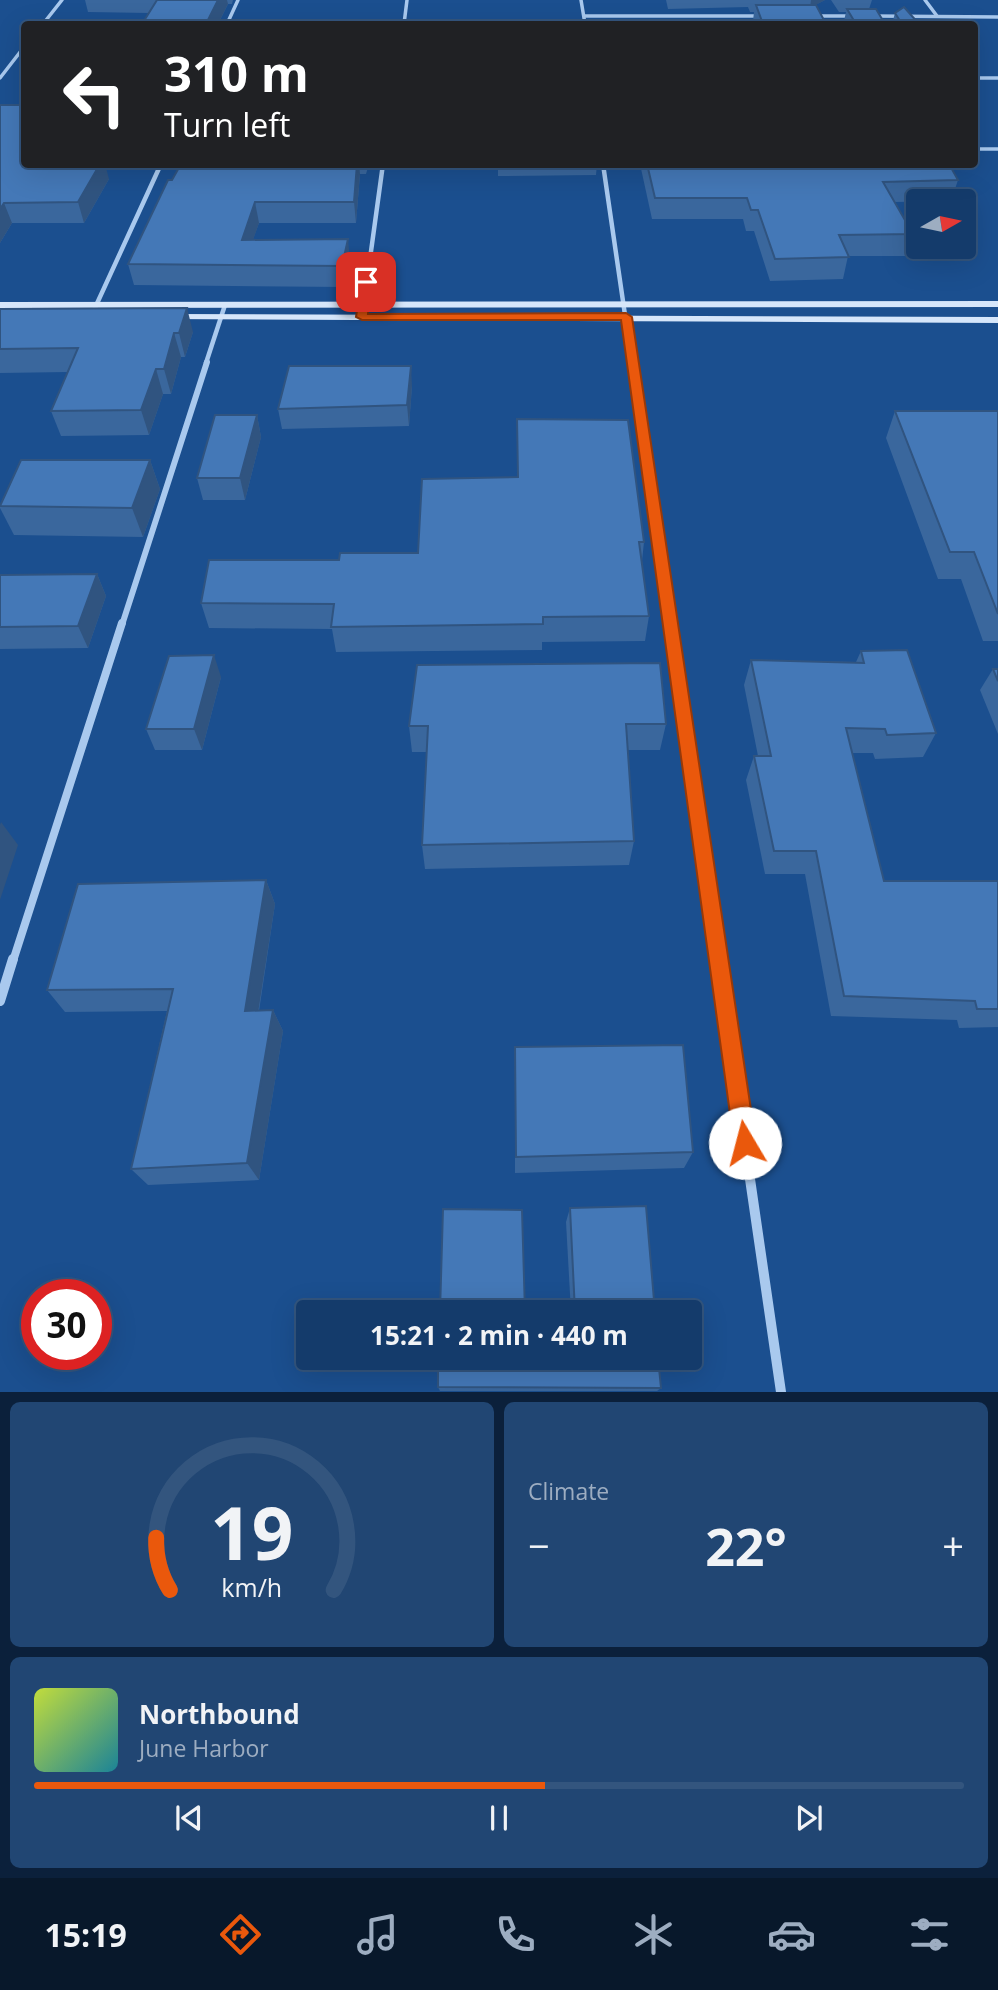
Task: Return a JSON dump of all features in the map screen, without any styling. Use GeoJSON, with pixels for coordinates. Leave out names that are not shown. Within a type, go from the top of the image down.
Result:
{"type":"FeatureCollection","features":[{"type":"Feature","properties":{"kind":"main road"},"geometry":{"type":"LineString","coordinates":[[941,304],[948,319]]}},
{"type":"Feature","properties":{"kind":"main road"},"geometry":{"type":"LineString","coordinates":[[0,305],[998,304]]}},
{"type":"Feature","properties":{"kind":"main road"},"geometry":{"type":"LineString","coordinates":[[0,316],[998,320]]}},
{"type":"Feature","properties":{"kind":"street"},"geometry":{"type":"LineString","coordinates":[[45,21],[62,0]]}},
{"type":"Feature","properties":{"kind":"street"},"geometry":{"type":"LineString","coordinates":[[228,21],[238,0]]}},
{"type":"Feature","properties":{"kind":"street"},"geometry":{"type":"LineString","coordinates":[[404,21],[407,0]]}},
{"type":"Feature","properties":{"kind":"street"},"geometry":{"type":"LineString","coordinates":[[580,0],[584,21]]}},
{"type":"Feature","properties":{"kind":"street"},"geometry":{"type":"LineString","coordinates":[[925,0],[937,16]]}},
{"type":"Feature","properties":{"kind":"street"},"geometry":{"type":"LineString","coordinates":[[584,16],[774,16]]}},
{"type":"Feature","properties":{"kind":"street"},"geometry":{"type":"LineString","coordinates":[[801,16],[855,16]]}},
{"type":"Feature","properties":{"kind":"street"},"geometry":{"type":"LineString","coordinates":[[869,16],[998,17]]}},
{"type":"Feature","properties":{"kind":"street"},"geometry":{"type":"LineString","coordinates":[[0,78],[21,51]]}},
{"type":"Feature","properties":{"kind":"street"},"geometry":{"type":"LineString","coordinates":[[978,78],[998,78]]}},
{"type":"Feature","properties":{"kind":"street"},"geometry":{"type":"LineString","coordinates":[[978,149],[998,149]]}},
{"type":"Feature","properties":{"kind":"street"},"geometry":{"type":"LineString","coordinates":[[90,317],[159,168]]}},
{"type":"Feature","properties":{"kind":"street"},"geometry":{"type":"LineString","coordinates":[[362,317],[382,168]]}},
{"type":"Feature","properties":{"kind":"street"},"geometry":{"type":"LineString","coordinates":[[604,168],[781,1391]]}},
{"type":"Feature","properties":{"kind":"street"},"geometry":{"type":"LineString","coordinates":[[0,1001],[225,305]]}},
{"type":"Feature","properties":{"kind":"building"},"geometry":{"type":"Polygon","coordinates":[[[157,0],[218,0],[208,21],[144,21],[157,0]]]}},
{"type":"Feature","properties":{"kind":"building"},"geometry":{"type":"Polygon","coordinates":[[[756,5],[816,5],[824,21],[762,21],[756,5]]]}},
{"type":"Feature","properties":{"kind":"building"},"geometry":{"type":"Polygon","coordinates":[[[904,7],[916,21],[900,21],[895,13],[904,7]]]}},
{"type":"Feature","properties":{"kind":"building"},"geometry":{"type":"Polygon","coordinates":[[[847,9],[876,9],[883,21],[854,21],[847,9]]]}},
{"type":"Feature","properties":{"kind":"building"},"geometry":{"type":"Polygon","coordinates":[[[0,105],[21,105],[21,168],[98,168],[78,202],[4,203],[0,209],[0,105]]]}},
{"type":"Feature","properties":{"kind":"building"},"geometry":{"type":"Polygon","coordinates":[[[179,168],[357,168],[354,202],[255,202],[242,240],[348,239],[342,266],[128,264],[168,180],[172,180],[179,168]]]}},
{"type":"Feature","properties":{"kind":"building"},"geometry":{"type":"Polygon","coordinates":[[[648,168],[951,168],[958,180],[883,182],[906,222],[906,234],[839,235],[849,257],[775,259],[758,210],[751,210],[747,198],[655,198],[648,168]]]}},
{"type":"Feature","properties":{"kind":"building"},"geometry":{"type":"Polygon","coordinates":[[[187,308],[179,333],[174,333],[164,369],[156,369],[141,410],[51,411],[78,348],[0,349],[0,309],[187,308]]]}},
{"type":"Feature","properties":{"kind":"building"},"geometry":{"type":"Polygon","coordinates":[[[289,366],[411,366],[407,405],[278,409],[289,366]]]}},
{"type":"Feature","properties":{"kind":"building"},"geometry":{"type":"Polygon","coordinates":[[[895,411],[998,411],[998,614],[974,552],[950,552],[895,411]]]}},
{"type":"Feature","properties":{"kind":"building"},"geometry":{"type":"Polygon","coordinates":[[[215,415],[257,415],[240,478],[197,478],[215,415]]]}},
{"type":"Feature","properties":{"kind":"building"},"geometry":{"type":"Polygon","coordinates":[[[517,419],[628,420],[644,542],[639,542],[649,616],[543,617],[543,624],[331,627],[334,604],[201,603],[209,560],[339,560],[340,553],[418,553],[422,479],[518,477],[517,419]]]}},
{"type":"Feature","properties":{"kind":"building"},"geometry":{"type":"Polygon","coordinates":[[[21,460],[150,460],[132,508],[0,506],[21,460]]]}},
{"type":"Feature","properties":{"kind":"building"},"geometry":{"type":"Polygon","coordinates":[[[97,574],[78,626],[0,627],[0,575],[97,574]]]}},
{"type":"Feature","properties":{"kind":"building"},"geometry":{"type":"Polygon","coordinates":[[[907,650],[936,733],[887,735],[885,729],[846,728],[884,881],[998,881],[998,1009],[977,1009],[975,1001],[844,996],[816,851],[774,851],[754,756],[771,756],[751,660],[864,663],[861,651],[907,650]]]}},
{"type":"Feature","properties":{"kind":"building"},"geometry":{"type":"Polygon","coordinates":[[[214,655],[194,729],[146,729],[169,656],[214,655]]]}},
{"type":"Feature","properties":{"kind":"building"},"geometry":{"type":"Polygon","coordinates":[[[660,663],[666,724],[626,724],[634,841],[422,845],[428,726],[409,726],[417,665],[660,663]]]}},
{"type":"Feature","properties":{"kind":"building"},"geometry":{"type":"Polygon","coordinates":[[[266,880],[245,1011],[273,1010],[247,1163],[131,1169],[173,989],[47,990],[78,884],[266,880]]]}},
{"type":"Feature","properties":{"kind":"building"},"geometry":{"type":"Polygon","coordinates":[[[683,1045],[693,1152],[516,1157],[515,1047],[683,1045]]]}},
{"type":"Feature","properties":{"kind":"building"},"geometry":{"type":"Polygon","coordinates":[[[646,1206],[654,1300],[574,1300],[570,1208],[646,1206]]]}},
{"type":"Feature","properties":{"kind":"building"},"geometry":{"type":"Polygon","coordinates":[[[443,1209],[522,1210],[525,1300],[440,1300],[443,1209]]]}},
{"type":"Feature","properties":{"kind":"building"},"geometry":{"type":"Polygon","coordinates":[[[438,1370],[659,1370],[661,1388],[438,1387],[438,1370]]]}},
{"type":"Feature","properties":{"kind":"route"},"geometry":{"type":"LineString","coordinates":[[366,282],[362,317],[626,317],[745,1143]]}}]}
